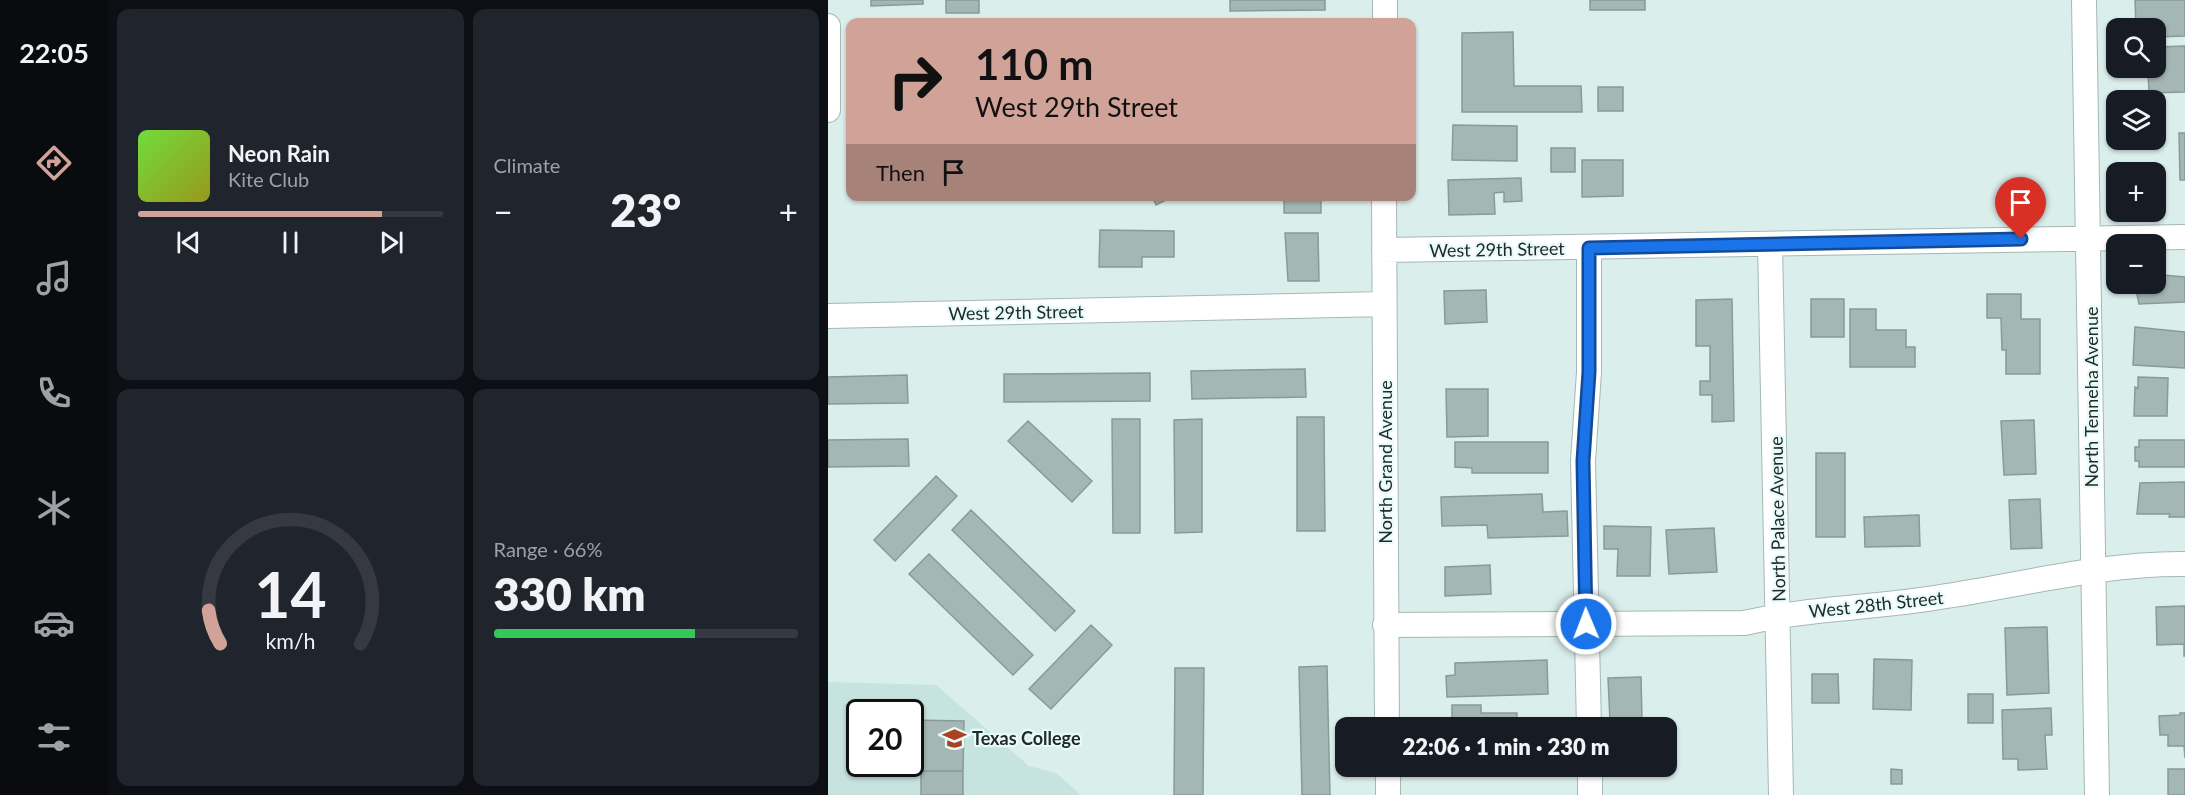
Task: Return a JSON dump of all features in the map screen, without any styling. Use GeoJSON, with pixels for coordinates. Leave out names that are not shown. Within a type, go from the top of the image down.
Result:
{"type":"FeatureCollection","features":[{"type":"Feature","properties":{"kind":"street"},"geometry":{"type":"LineString","coordinates":[[1385,0],[1385,18]]}},
{"type":"Feature","properties":{"kind":"street","name":"North Tenneha Avenue"},"geometry":{"type":"LineString","coordinates":[[2084,0],[2097,795]]}},
{"type":"Feature","properties":{"kind":"street"},"geometry":{"type":"LineString","coordinates":[[828,26],[828,110]]}},
{"type":"Feature","properties":{"kind":"street","name":"North Grand Avenue"},"geometry":{"type":"LineString","coordinates":[[1384,201],[1387,717]]}},
{"type":"Feature","properties":{"kind":"street","name":"West 29th Street"},"geometry":{"type":"LineString","coordinates":[[1384,250],[2185,237]]}},
{"type":"Feature","properties":{"kind":"street","name":"North Palace Avenue"},"geometry":{"type":"LineString","coordinates":[[1770,244],[1781,795]]}},
{"type":"Feature","properties":{"kind":"street"},"geometry":{"type":"LineString","coordinates":[[1588,717],[1583,461],[1589,372],[1589,248]]}},
{"type":"Feature","properties":{"kind":"street","name":"West 29th Street"},"geometry":{"type":"LineString","coordinates":[[828,316],[1384,304]]}},
{"type":"Feature","properties":{"kind":"street","name":"West 28th Street"},"geometry":{"type":"LineString","coordinates":[[1385,625],[1744,623],[1779,615],[1937,598],[2092,572],[2156,564],[2185,564]]}},
{"type":"Feature","properties":{"kind":"street"},"geometry":{"type":"LineString","coordinates":[[1388,777],[1388,795]]}},
{"type":"Feature","properties":{"kind":"street"},"geometry":{"type":"LineString","coordinates":[[1590,777],[1590,795]]}},
{"type":"Feature","properties":{"kind":"shaded area","name":"Texas College"},"geometry":{"type":"Polygon","coordinates":[[[828,682],[936,685],[1029,766],[1056,773],[1081,795],[828,795],[828,682]]]}},
{"type":"Feature","properties":{"kind":"building"},"geometry":{"type":"Polygon","coordinates":[[[871,0],[923,0],[923,4],[871,6],[871,0]]]}},
{"type":"Feature","properties":{"kind":"building"},"geometry":{"type":"Polygon","coordinates":[[[946,0],[979,0],[979,13],[946,13],[946,0]]]}},
{"type":"Feature","properties":{"kind":"building"},"geometry":{"type":"Polygon","coordinates":[[[1230,0],[1325,0],[1325,10],[1230,11],[1230,0]]]}},
{"type":"Feature","properties":{"kind":"building"},"geometry":{"type":"Polygon","coordinates":[[[1590,0],[1645,0],[1645,10],[1590,10],[1590,0]]]}},
{"type":"Feature","properties":{"kind":"building"},"geometry":{"type":"Polygon","coordinates":[[[2135,0],[2185,0],[2185,36],[2166,37],[2166,18],[2136,18],[2135,0]]]}},
{"type":"Feature","properties":{"kind":"building"},"geometry":{"type":"Polygon","coordinates":[[[1513,32],[1514,86],[1581,86],[1582,112],[1462,112],[1462,33],[1513,32]]]}},
{"type":"Feature","properties":{"kind":"building"},"geometry":{"type":"Polygon","coordinates":[[[2185,46],[2185,92],[2149,90],[2148,78],[2166,78],[2166,47],[2185,46]]]}},
{"type":"Feature","properties":{"kind":"building"},"geometry":{"type":"Polygon","coordinates":[[[1598,87],[1623,87],[1623,111],[1598,111],[1598,87]]]}},
{"type":"Feature","properties":{"kind":"building"},"geometry":{"type":"Polygon","coordinates":[[[1453,125],[1517,126],[1517,161],[1452,160],[1453,125]]]}},
{"type":"Feature","properties":{"kind":"building"},"geometry":{"type":"Polygon","coordinates":[[[2179,133],[2185,133],[2185,180],[2180,180],[2179,133]]]}},
{"type":"Feature","properties":{"kind":"building"},"geometry":{"type":"Polygon","coordinates":[[[1551,148],[1575,148],[1575,172],[1551,172],[1551,148]]]}},
{"type":"Feature","properties":{"kind":"building"},"geometry":{"type":"Polygon","coordinates":[[[1582,160],[1623,160],[1623,196],[1582,197],[1582,160]]]}},
{"type":"Feature","properties":{"kind":"building"},"geometry":{"type":"Polygon","coordinates":[[[1521,178],[1522,201],[1504,202],[1504,192],[1494,193],[1495,214],[1449,215],[1448,180],[1521,178]]]}},
{"type":"Feature","properties":{"kind":"building"},"geometry":{"type":"Polygon","coordinates":[[[1284,201],[1321,201],[1321,213],[1284,213],[1284,201]]]}},
{"type":"Feature","properties":{"kind":"building"},"geometry":{"type":"Polygon","coordinates":[[[1100,230],[1174,231],[1174,257],[1142,257],[1142,267],[1099,267],[1100,230]]]}},
{"type":"Feature","properties":{"kind":"building"},"geometry":{"type":"Polygon","coordinates":[[[1285,233],[1318,233],[1319,281],[1288,281],[1285,233]]]}},
{"type":"Feature","properties":{"kind":"building"},"geometry":{"type":"Polygon","coordinates":[[[2166,275],[2185,277],[2185,302],[2139,304],[2137,294],[2166,294],[2166,275]]]}},
{"type":"Feature","properties":{"kind":"building"},"geometry":{"type":"Polygon","coordinates":[[[1486,290],[1487,322],[1445,324],[1444,291],[1486,290]]]}},
{"type":"Feature","properties":{"kind":"building"},"geometry":{"type":"Polygon","coordinates":[[[1987,294],[2021,294],[2021,319],[2040,319],[2040,374],[2006,374],[2006,350],[2002,350],[2001,318],[1987,318],[1987,294]]]}},
{"type":"Feature","properties":{"kind":"building"},"geometry":{"type":"Polygon","coordinates":[[[1732,299],[1734,421],[1712,422],[1712,395],[1700,395],[1700,381],[1710,381],[1710,346],[1696,346],[1696,300],[1732,299]]]}},
{"type":"Feature","properties":{"kind":"building"},"geometry":{"type":"Polygon","coordinates":[[[1811,299],[1844,299],[1844,337],[1811,337],[1811,299]]]}},
{"type":"Feature","properties":{"kind":"building"},"geometry":{"type":"Polygon","coordinates":[[[1850,309],[1876,309],[1876,330],[1906,330],[1906,347],[1915,347],[1915,367],[1850,367],[1850,309]]]}},
{"type":"Feature","properties":{"kind":"building"},"geometry":{"type":"Polygon","coordinates":[[[2135,327],[2185,332],[2185,368],[2133,365],[2135,327]]]}},
{"type":"Feature","properties":{"kind":"building"},"geometry":{"type":"Polygon","coordinates":[[[1305,369],[1306,397],[1192,399],[1191,371],[1305,369]]]}},
{"type":"Feature","properties":{"kind":"building"},"geometry":{"type":"Polygon","coordinates":[[[1150,373],[1150,401],[1004,402],[1004,374],[1150,373]]]}},
{"type":"Feature","properties":{"kind":"building"},"geometry":{"type":"Polygon","coordinates":[[[907,375],[908,403],[828,404],[828,377],[907,375]]]}},
{"type":"Feature","properties":{"kind":"building"},"geometry":{"type":"Polygon","coordinates":[[[2138,377],[2168,378],[2167,416],[2134,416],[2135,387],[2138,388],[2138,377]]]}},
{"type":"Feature","properties":{"kind":"building"},"geometry":{"type":"Polygon","coordinates":[[[1446,389],[1488,389],[1488,436],[1447,437],[1446,389]]]}},
{"type":"Feature","properties":{"kind":"building"},"geometry":{"type":"Polygon","coordinates":[[[1297,417],[1324,417],[1325,531],[1297,531],[1297,417]]]}},
{"type":"Feature","properties":{"kind":"building"},"geometry":{"type":"Polygon","coordinates":[[[1112,419],[1140,419],[1140,533],[1113,533],[1112,419]]]}},
{"type":"Feature","properties":{"kind":"building"},"geometry":{"type":"Polygon","coordinates":[[[1202,419],[1202,532],[1175,533],[1174,420],[1202,419]]]}},
{"type":"Feature","properties":{"kind":"building"},"geometry":{"type":"Polygon","coordinates":[[[2034,420],[2036,474],[2004,475],[2001,421],[2034,420]]]}},
{"type":"Feature","properties":{"kind":"building"},"geometry":{"type":"Polygon","coordinates":[[[1028,421],[1092,481],[1072,502],[1008,441],[1028,421]]]}},
{"type":"Feature","properties":{"kind":"building"},"geometry":{"type":"Polygon","coordinates":[[[908,439],[909,466],[828,467],[828,440],[908,439]]]}},
{"type":"Feature","properties":{"kind":"building"},"geometry":{"type":"Polygon","coordinates":[[[2139,440],[2185,440],[2185,467],[2139,467],[2139,461],[2135,461],[2135,447],[2139,447],[2139,440]]]}},
{"type":"Feature","properties":{"kind":"building"},"geometry":{"type":"Polygon","coordinates":[[[1455,442],[1548,442],[1548,473],[1472,473],[1472,468],[1455,467],[1455,442]]]}},
{"type":"Feature","properties":{"kind":"building"},"geometry":{"type":"Polygon","coordinates":[[[1816,453],[1845,453],[1845,537],[1816,537],[1816,453]]]}},
{"type":"Feature","properties":{"kind":"building"},"geometry":{"type":"Polygon","coordinates":[[[936,476],[957,496],[895,561],[874,540],[936,476]]]}},
{"type":"Feature","properties":{"kind":"building"},"geometry":{"type":"Polygon","coordinates":[[[2185,482],[2185,517],[2169,517],[2170,514],[2137,514],[2140,483],[2185,482]]]}},
{"type":"Feature","properties":{"kind":"building"},"geometry":{"type":"Polygon","coordinates":[[[1542,494],[1543,512],[1567,511],[1568,536],[1488,538],[1487,525],[1442,526],[1441,497],[1542,494]]]}},
{"type":"Feature","properties":{"kind":"building"},"geometry":{"type":"Polygon","coordinates":[[[2040,499],[2042,548],[2011,549],[2009,500],[2040,499]]]}},
{"type":"Feature","properties":{"kind":"building"},"geometry":{"type":"Polygon","coordinates":[[[971,510],[1075,611],[1055,631],[952,530],[971,510]]]}},
{"type":"Feature","properties":{"kind":"building"},"geometry":{"type":"Polygon","coordinates":[[[1919,515],[1920,546],[1865,547],[1864,517],[1919,515]]]}},
{"type":"Feature","properties":{"kind":"building"},"geometry":{"type":"Polygon","coordinates":[[[1604,526],[1651,527],[1650,576],[1617,576],[1618,549],[1604,549],[1604,526]]]}},
{"type":"Feature","properties":{"kind":"building"},"geometry":{"type":"Polygon","coordinates":[[[1714,528],[1717,572],[1669,574],[1666,530],[1714,528]]]}},
{"type":"Feature","properties":{"kind":"building"},"geometry":{"type":"Polygon","coordinates":[[[929,554],[1033,655],[1013,675],[909,574],[929,554]]]}},
{"type":"Feature","properties":{"kind":"building"},"geometry":{"type":"Polygon","coordinates":[[[1490,565],[1491,594],[1445,596],[1445,567],[1490,565]]]}},
{"type":"Feature","properties":{"kind":"building"},"geometry":{"type":"Polygon","coordinates":[[[2185,606],[2184,656],[2184,644],[2157,645],[2156,607],[2185,606]]]}},
{"type":"Feature","properties":{"kind":"building"},"geometry":{"type":"Polygon","coordinates":[[[1091,625],[1112,645],[1051,709],[1029,689],[1091,625]]]}},
{"type":"Feature","properties":{"kind":"building"},"geometry":{"type":"Polygon","coordinates":[[[2047,627],[2049,693],[2007,695],[2005,628],[2047,627]]]}},
{"type":"Feature","properties":{"kind":"building"},"geometry":{"type":"Polygon","coordinates":[[[1874,659],[1912,660],[1911,710],[1873,709],[1874,659]]]}},
{"type":"Feature","properties":{"kind":"building"},"geometry":{"type":"Polygon","coordinates":[[[1547,660],[1548,694],[1447,697],[1446,676],[1455,675],[1455,663],[1547,660]]]}},
{"type":"Feature","properties":{"kind":"building"},"geometry":{"type":"Polygon","coordinates":[[[1327,666],[1330,795],[1302,795],[1299,667],[1327,666]]]}},
{"type":"Feature","properties":{"kind":"building"},"geometry":{"type":"Polygon","coordinates":[[[1175,668],[1204,668],[1203,795],[1174,795],[1175,668]]]}},
{"type":"Feature","properties":{"kind":"building"},"geometry":{"type":"Polygon","coordinates":[[[1812,674],[1838,674],[1839,703],[1812,703],[1812,674]]]}},
{"type":"Feature","properties":{"kind":"building"},"geometry":{"type":"Polygon","coordinates":[[[1641,677],[1642,717],[1610,717],[1608,678],[1641,677]]]}},
{"type":"Feature","properties":{"kind":"building"},"geometry":{"type":"Polygon","coordinates":[[[1968,694],[1993,694],[1993,723],[1968,723],[1968,694]]]}},
{"type":"Feature","properties":{"kind":"building"},"geometry":{"type":"Polygon","coordinates":[[[1452,705],[1481,705],[1481,713],[1517,713],[1517,717],[1452,717],[1452,705]]]}},
{"type":"Feature","properties":{"kind":"building"},"geometry":{"type":"Polygon","coordinates":[[[2051,708],[2052,735],[2045,735],[2047,769],[2018,770],[2018,759],[2003,759],[2002,710],[2051,708]]]}},
{"type":"Feature","properties":{"kind":"building"},"geometry":{"type":"Polygon","coordinates":[[[2180,713],[2185,713],[2185,758],[2184,746],[2168,746],[2168,735],[2160,735],[2159,716],[2180,715],[2180,713]]]}},
{"type":"Feature","properties":{"kind":"building"},"geometry":{"type":"Polygon","coordinates":[[[924,720],[964,721],[963,771],[924,771],[924,720]]]}},
{"type":"Feature","properties":{"kind":"building"},"geometry":{"type":"Polygon","coordinates":[[[1891,769],[1902,770],[1902,784],[1891,784],[1891,769]]]}},
{"type":"Feature","properties":{"kind":"building"},"geometry":{"type":"Polygon","coordinates":[[[2168,769],[2185,769],[2185,795],[2168,795],[2168,769]]]}},
{"type":"Feature","properties":{"kind":"building"},"geometry":{"type":"Polygon","coordinates":[[[924,771],[963,771],[963,795],[921,795],[921,777],[924,777],[924,771]]]}},
{"type":"Feature","properties":{"kind":"place","name":"Texas College"},"geometry":{"type":"Point","coordinates":[954,738]}},
{"type":"Feature","properties":{"kind":"route"},"geometry":{"type":"LineString","coordinates":[[1586,624],[1583,461],[1589,372],[1589,248],[2021,239]]}}]}
